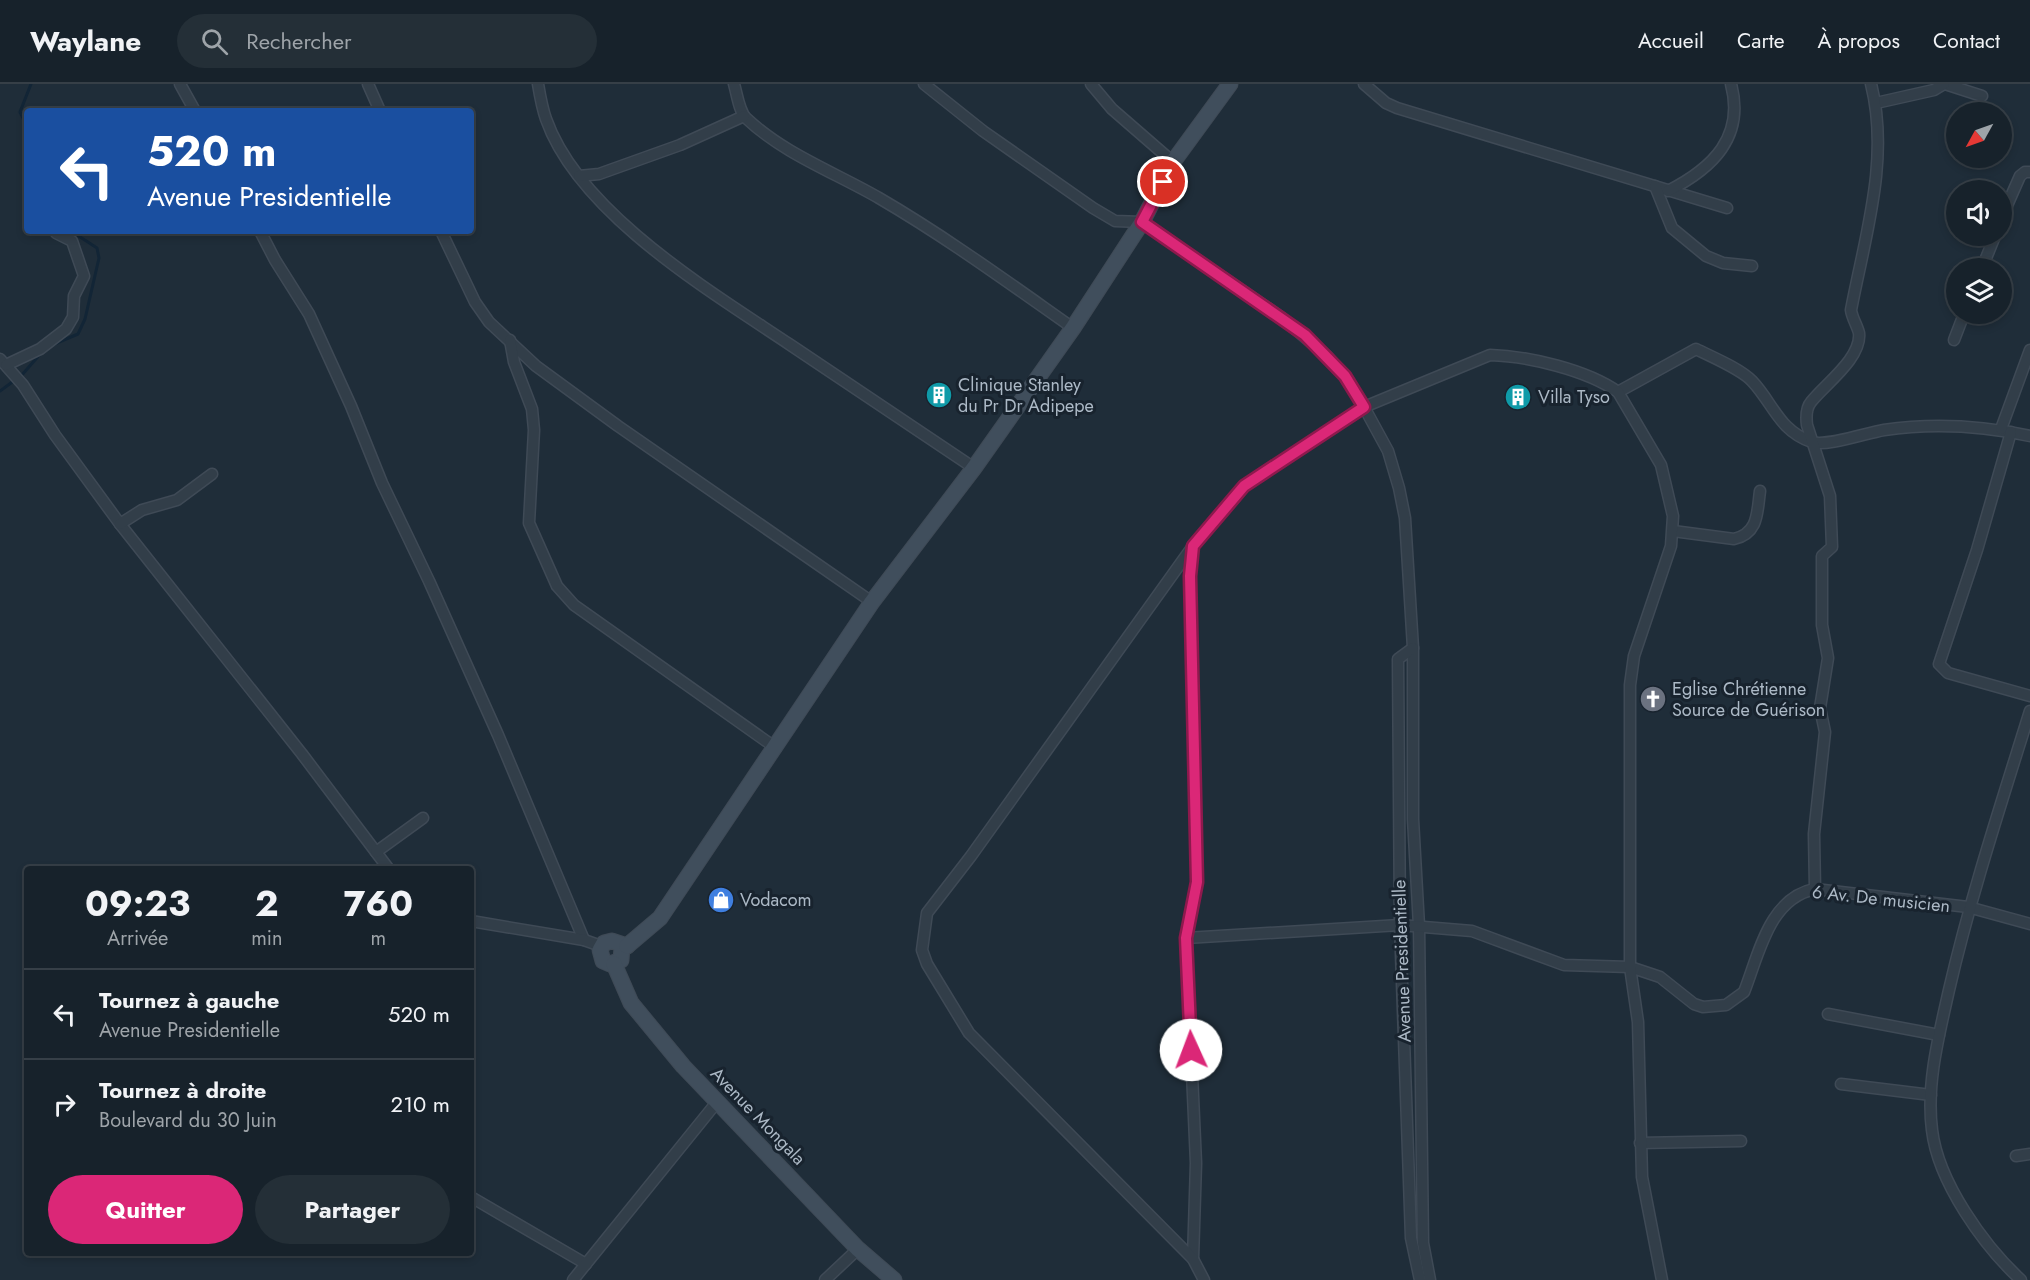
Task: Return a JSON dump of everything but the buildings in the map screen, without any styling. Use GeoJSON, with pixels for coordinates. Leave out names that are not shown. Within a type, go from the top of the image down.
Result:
{"type":"FeatureCollection","features":[{"type":"Feature","properties":{"kind":"street"},"geometry":{"type":"LineString","coordinates":[[180,84],[193,108]]}},
{"type":"Feature","properties":{"kind":"street"},"geometry":{"type":"LineString","coordinates":[[368,84],[379,108]]}},
{"type":"Feature","properties":{"kind":"street"},"geometry":{"type":"LineString","coordinates":[[538,84],[546,119],[555,139],[579,176],[625,226],[653,250],[975,468]]}},
{"type":"Feature","properties":{"kind":"street"},"geometry":{"type":"LineString","coordinates":[[734,84],[744,116],[805,160],[878,197],[971,256],[1073,328]]}},
{"type":"Feature","properties":{"kind":"street"},"geometry":{"type":"LineString","coordinates":[[924,84],[983,131],[1093,208],[1115,221],[1142,222]]}},
{"type":"Feature","properties":{"kind":"street"},"geometry":{"type":"LineString","coordinates":[[1091,84],[1112,109],[1173,162]]}},
{"type":"Feature","properties":{"kind":"street"},"geometry":{"type":"LineString","coordinates":[[614,964],[622,957],[622,947],[627,946],[660,918],[872,602],[975,468],[1073,328],[1142,222],[1173,162],[1230,84]]}},
{"type":"Feature","properties":{"kind":"street"},"geometry":{"type":"LineString","coordinates":[[1364,84],[1386,103],[1397,108],[1727,208]]}},
{"type":"Feature","properties":{"kind":"street"},"geometry":{"type":"LineString","coordinates":[[1668,191],[1707,168],[1726,137],[1736,115],[1731,84]]}},
{"type":"Feature","properties":{"kind":"street"},"geometry":{"type":"LineString","coordinates":[[1815,889],[1814,834],[1825,732],[1820,708],[1828,658],[1822,625],[1822,556],[1832,547],[1830,496],[1815,443],[1807,425],[1806,413],[1810,402],[1821,394],[1856,350],[1859,334],[1851,310],[1880,153],[1876,103],[1871,84]]}},
{"type":"Feature","properties":{"kind":"street"},"geometry":{"type":"LineString","coordinates":[[1876,103],[1934,90],[1944,84],[1982,96]]}},
{"type":"Feature","properties":{"kind":"street"},"geometry":{"type":"LineString","coordinates":[[579,176],[599,174],[680,145],[744,116]]}},
{"type":"Feature","properties":{"kind":"street"},"geometry":{"type":"LineString","coordinates":[[2012,194],[2020,176],[2025,172],[2030,172]]}},
{"type":"Feature","properties":{"kind":"street"},"geometry":{"type":"LineString","coordinates":[[1654,186],[1669,225],[1706,256],[1724,263],[1752,266]]}},
{"type":"Feature","properties":{"kind":"street","name":"Avenue Presidentielle"},"geometry":{"type":"LineString","coordinates":[[1142,222],[1305,335],[1345,376],[1388,451],[1403,508],[1413,648],[1413,819],[1419,926],[1423,1243],[1430,1280]]}},
{"type":"Feature","properties":{"kind":"street"},"geometry":{"type":"LineString","coordinates":[[58,234],[72,241],[84,276],[75,296],[73,317],[66,329],[53,340],[6,365],[23,384],[55,435],[120,524],[386,866]]}},
{"type":"Feature","properties":{"kind":"street"},"geometry":{"type":"LineString","coordinates":[[262,234],[309,314],[351,406],[382,483],[489,716],[584,940]]}},
{"type":"Feature","properties":{"kind":"street"},"geometry":{"type":"LineString","coordinates":[[442,234],[476,303],[489,322],[536,366],[608,420],[872,602]]}},
{"type":"Feature","properties":{"kind":"street"},"geometry":{"type":"LineString","coordinates":[[1954,340],[1960,324]]}},
{"type":"Feature","properties":{"kind":"street"},"geometry":{"type":"LineString","coordinates":[[510,340],[514,362],[532,410],[534,430],[529,523],[557,586],[574,605],[776,748]]}},
{"type":"Feature","properties":{"kind":"street"},"geometry":{"type":"LineString","coordinates":[[1618,392],[1696,349],[1752,380],[1780,422],[1797,436],[1815,443],[1894,429],[1934,427],[2006,431],[2030,436]]}},
{"type":"Feature","properties":{"kind":"street"},"geometry":{"type":"LineString","coordinates":[[2030,350],[2006,431],[1977,550],[1939,664],[1948,674],[2030,696]]}},
{"type":"Feature","properties":{"kind":"street"},"geometry":{"type":"LineString","coordinates":[[1204,1280],[1193,1259],[969,1033],[927,964],[922,950],[927,913],[971,856],[1193,546],[1244,486],[1364,407],[1490,354],[1554,365],[1607,384],[1618,392],[1661,465],[1667,483],[1673,531],[1671,546],[1634,656],[1630,685],[1630,968],[1638,1022],[1640,1143],[1645,1204],[1662,1280]]}},
{"type":"Feature","properties":{"kind":"street"},"geometry":{"type":"LineString","coordinates":[[120,524],[142,510],[177,500],[212,474]]}},
{"type":"Feature","properties":{"kind":"street"},"geometry":{"type":"LineString","coordinates":[[1673,531],[1734,539],[1742,537],[1755,525],[1760,491]]}},
{"type":"Feature","properties":{"kind":"street"},"geometry":{"type":"LineString","coordinates":[[1193,546],[1190,576],[1197,882],[1186,938],[1196,1163],[1193,1259]]}},
{"type":"Feature","properties":{"kind":"street","name":"Avenue Presidentielle"},"geometry":{"type":"LineString","coordinates":[[1413,648],[1398,659],[1398,817],[1411,1238],[1420,1280]]}},
{"type":"Feature","properties":{"kind":"street"},"geometry":{"type":"LineString","coordinates":[[2021,1280],[1999,1260],[1975,1228],[1955,1194],[1932,1132],[1931,1095],[1939,1035],[1968,908],[2030,711]]}},
{"type":"Feature","properties":{"kind":"street"},"geometry":{"type":"LineString","coordinates":[[1398,817],[1413,819]]}},
{"type":"Feature","properties":{"kind":"street"},"geometry":{"type":"LineString","coordinates":[[376,852],[423,818]]}},
{"type":"Feature","properties":{"kind":"street","name":"6 Av. De musicien"},"geometry":{"type":"LineString","coordinates":[[1186,938],[1400,925],[1472,931],[1564,965],[1630,968],[1660,977],[1694,1004],[1703,1007],[1726,1005],[1744,992],[1778,911],[1792,896],[1815,889],[1968,908],[2030,924]]}},
{"type":"Feature","properties":{"kind":"street"},"geometry":{"type":"LineString","coordinates":[[474,922],[584,940],[601,946],[612,941],[627,946]]}},
{"type":"Feature","properties":{"kind":"street","name":"Avenue Mongala"},"geometry":{"type":"LineString","coordinates":[[601,946],[599,954],[603,961],[614,964],[631,1003],[717,1102],[858,1249],[894,1280]]}},
{"type":"Feature","properties":{"kind":"street"},"geometry":{"type":"LineString","coordinates":[[1828,1014],[1939,1035]]}},
{"type":"Feature","properties":{"kind":"street"},"geometry":{"type":"LineString","coordinates":[[1841,1084],[1931,1095]]}},
{"type":"Feature","properties":{"kind":"street"},"geometry":{"type":"LineString","coordinates":[[573,1280],[717,1102]]}},
{"type":"Feature","properties":{"kind":"street"},"geometry":{"type":"LineString","coordinates":[[1640,1143],[1741,1141]]}},
{"type":"Feature","properties":{"kind":"street"},"geometry":{"type":"LineString","coordinates":[[2016,1156],[2030,1154]]}},
{"type":"Feature","properties":{"kind":"street"},"geometry":{"type":"LineString","coordinates":[[474,1199],[586,1264]]}},
{"type":"Feature","properties":{"kind":"street"},"geometry":{"type":"LineString","coordinates":[[825,1280],[858,1249]]}},
{"type":"Feature","properties":{"kind":"waterway"},"geometry":{"type":"LineString","coordinates":[[24,120],[20,112],[31,84]]}},
{"type":"Feature","properties":{"kind":"waterway"},"geometry":{"type":"LineString","coordinates":[[52,345],[78,334],[85,319],[99,258],[97,248],[76,234]]}},
{"type":"Feature","properties":{"kind":"waterway"},"geometry":{"type":"LineString","coordinates":[[21,376],[42,352]]}},
{"type":"Feature","properties":{"kind":"waterway"},"geometry":{"type":"LineString","coordinates":[[0,391],[15,380]]}},
{"type":"Feature","properties":{"kind":"place","name":"Clinique Stanley du Pr Dr Adipepe"},"geometry":{"type":"Point","coordinates":[939,395]}},
{"type":"Feature","properties":{"kind":"place","name":"Villa Tyso"},"geometry":{"type":"Point","coordinates":[1518,397]}},
{"type":"Feature","properties":{"kind":"place","name":"Eglise Chrétienne Source de Guérison"},"geometry":{"type":"Point","coordinates":[1653,699]}},
{"type":"Feature","properties":{"kind":"place","name":"Vodacom"},"geometry":{"type":"Point","coordinates":[721,900]}},
{"type":"Feature","properties":{"kind":"route"},"geometry":{"type":"LineString","coordinates":[[1163,182],[1142,222],[1305,335],[1345,376],[1364,407],[1244,486],[1193,546],[1190,576],[1197,882],[1186,938],[1191,1050]]}}]}
